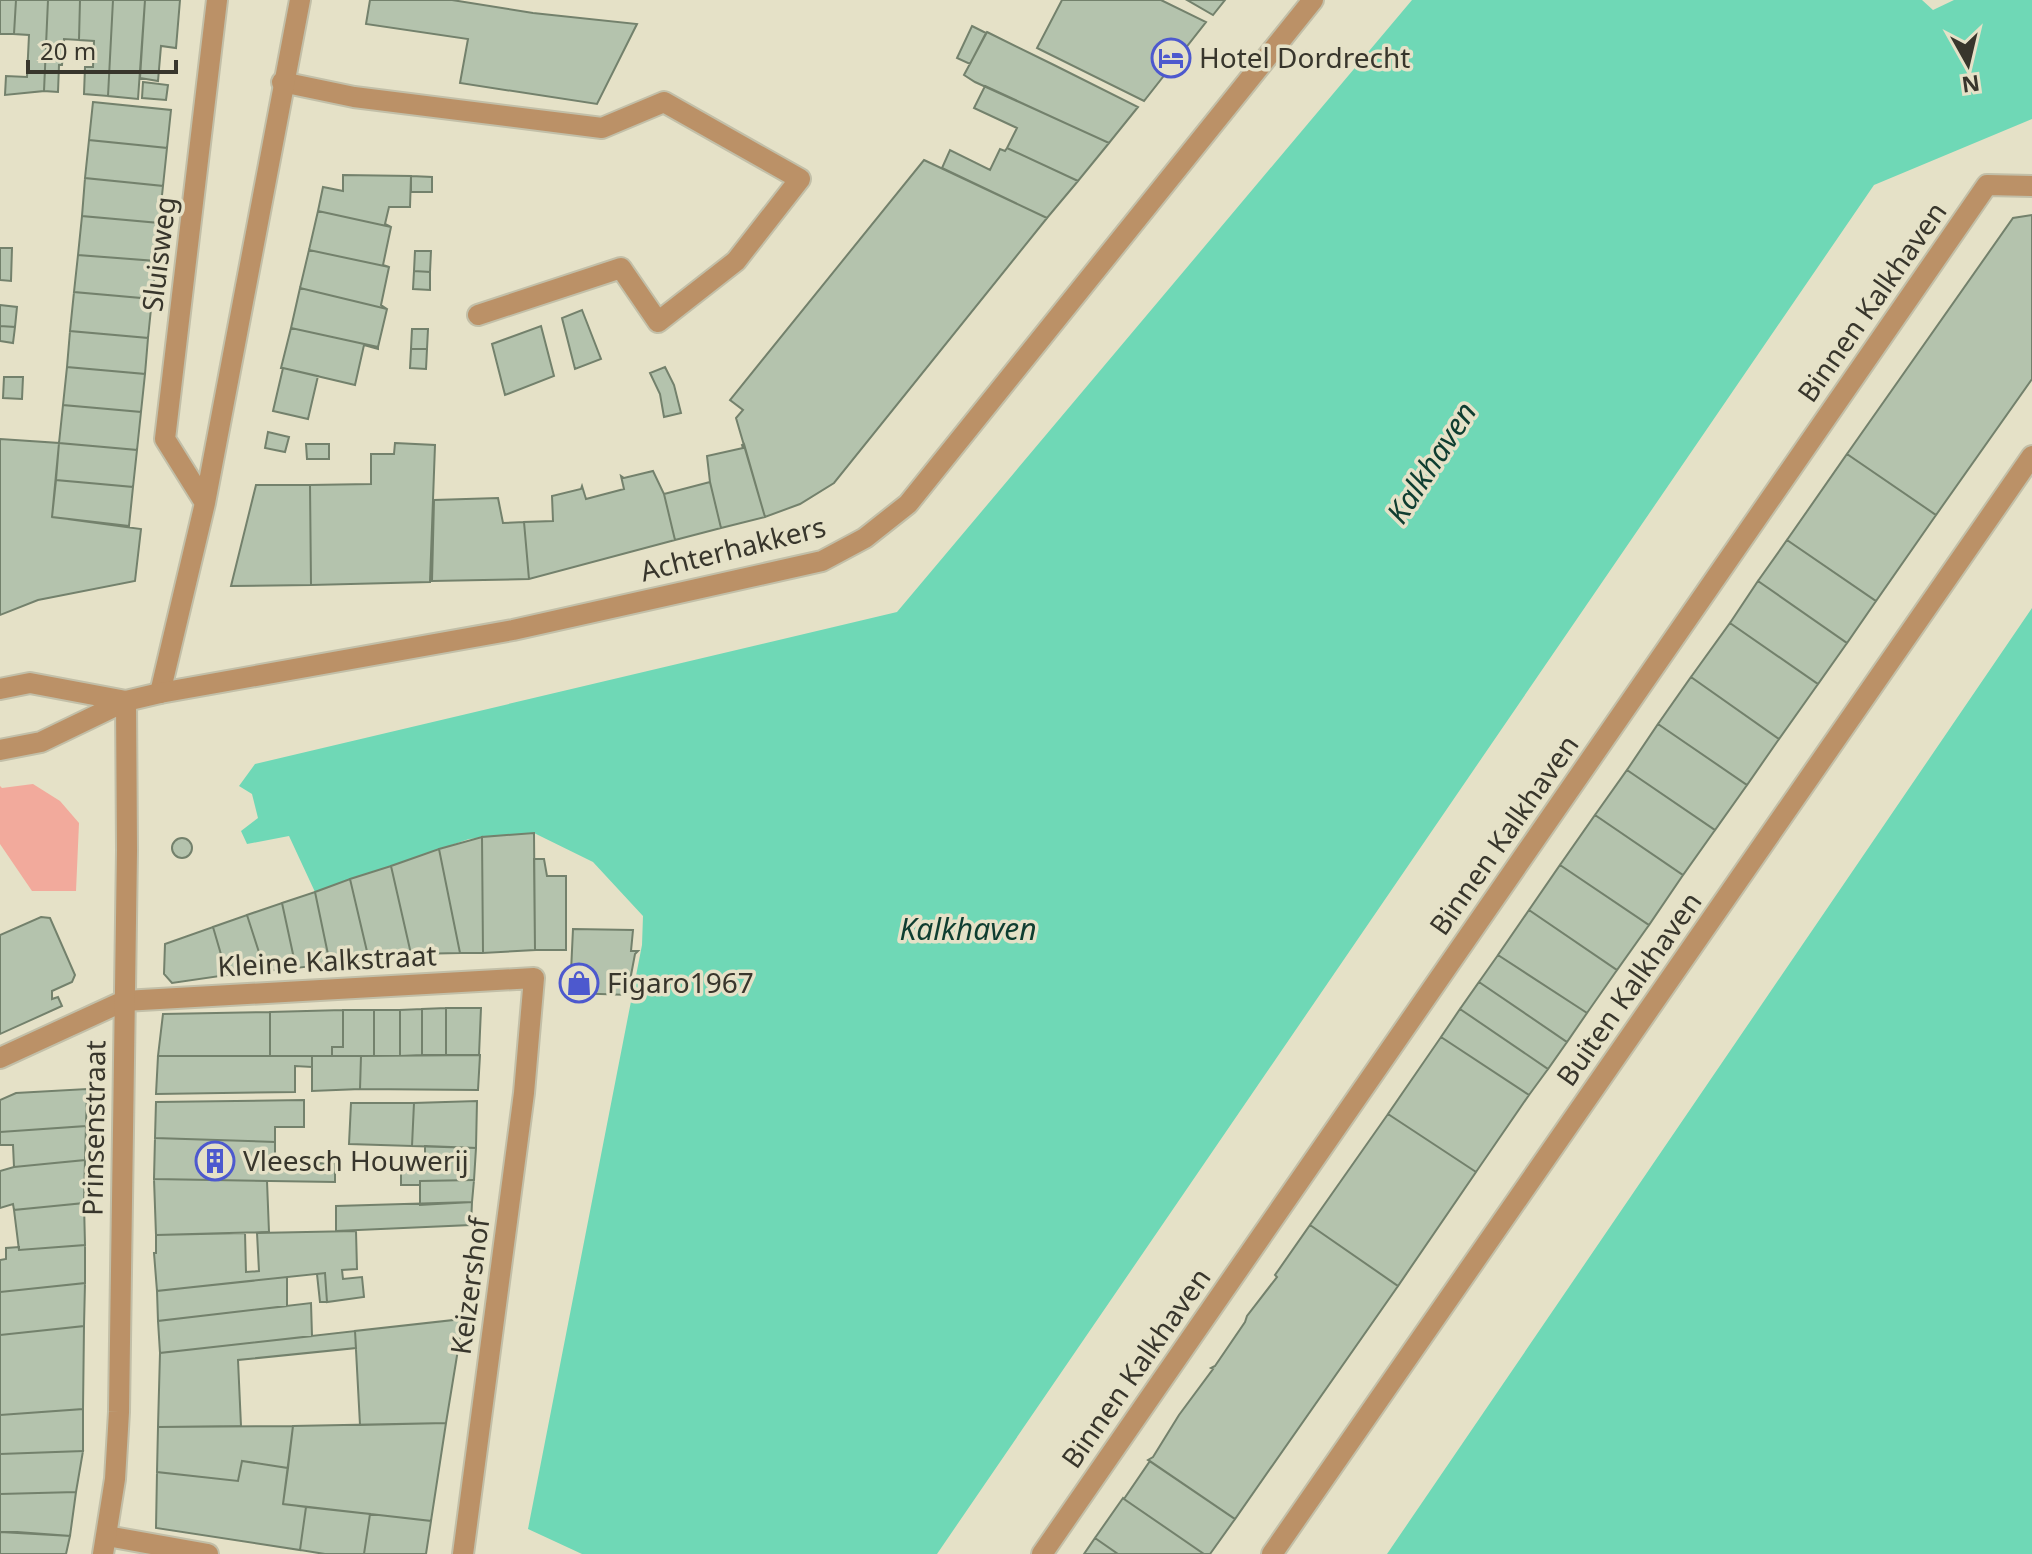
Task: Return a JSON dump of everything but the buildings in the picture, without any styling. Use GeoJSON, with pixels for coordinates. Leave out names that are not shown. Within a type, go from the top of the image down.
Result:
{"type":"FeatureCollection","features":[{"type":"Feature","properties":{"kind":"street","name":"Sluisweg"},"geometry":{"type":"LineString","coordinates":[[205,503],[165,439],[217,0]]}},
{"type":"Feature","properties":{"kind":"street"},"geometry":{"type":"LineString","coordinates":[[160,693],[205,503],[282,82],[300,0]]}},
{"type":"Feature","properties":{"kind":"street","name":"Achterhakkers"},"geometry":{"type":"LineString","coordinates":[[126,701],[545,623],[822,561],[865,538],[908,504],[1313,0]]}},
{"type":"Feature","properties":{"kind":"street"},"geometry":{"type":"LineString","coordinates":[[282,82],[354,97],[602,128],[664,102],[800,179],[736,261],[658,322],[621,268],[478,315]]}},
{"type":"Feature","properties":{"kind":"street","name":"Binnen Kalkhaven"},"geometry":{"type":"LineString","coordinates":[[1042,1554],[1987,185],[2032,186]]}},
{"type":"Feature","properties":{"kind":"street","name":"Buiten Kalkhaven"},"geometry":{"type":"LineString","coordinates":[[1272,1554],[2032,456]]}},
{"type":"Feature","properties":{"kind":"street"},"geometry":{"type":"LineString","coordinates":[[0,689],[30,683],[126,701]]}},
{"type":"Feature","properties":{"kind":"street"},"geometry":{"type":"LineString","coordinates":[[0,750],[41,742],[126,701]]}},
{"type":"Feature","properties":{"kind":"street","name":"Prinsenstraat"},"geometry":{"type":"LineString","coordinates":[[105,1545],[115,1479],[119,1412],[127,850],[126,701]]}},
{"type":"Feature","properties":{"kind":"street","name":"Kleine Kalkstraat"},"geometry":{"type":"LineString","coordinates":[[124,1001],[534,978]]}},
{"type":"Feature","properties":{"kind":"street","name":"Keizershof"},"geometry":{"type":"LineString","coordinates":[[463,1554],[524,1093],[534,978]]}},
{"type":"Feature","properties":{"kind":"street"},"geometry":{"type":"LineString","coordinates":[[0,1058],[124,1001]]}},
{"type":"Feature","properties":{"kind":"street"},"geometry":{"type":"LineString","coordinates":[[105,1545],[208,1554]]}},
{"type":"Feature","properties":{"kind":"shaded area"},"geometry":{"type":"Polygon","coordinates":[[[33,784],[60,801],[79,823],[76,891],[32,891],[0,844],[0,786],[33,784]]]}},
{"type":"Feature","properties":{"kind":"water","name":"Kalkhaven"},"geometry":{"type":"Polygon","coordinates":[[[1412,0],[1922,0],[1933,10],[1954,0],[2032,0],[2032,119],[1874,185],[937,1554],[582,1554],[528,1529],[642,945],[643,916],[593,862],[534,833],[469,839],[315,892],[289,836],[247,844],[241,831],[258,818],[252,794],[239,786],[255,764],[897,612],[1412,0]]]}},
{"type":"Feature","properties":{"kind":"water"},"geometry":{"type":"Polygon","coordinates":[[[2032,608],[2032,1554],[1387,1554],[2032,608]]]}},
{"type":"Feature","properties":{"kind":"place","name":"Hotel Dordrecht"},"geometry":{"type":"Point","coordinates":[1171,58]}},
{"type":"Feature","properties":{"kind":"place","name":"Figaro1967"},"geometry":{"type":"Point","coordinates":[579,983]}},
{"type":"Feature","properties":{"kind":"place","name":"Vleesch Houwerij"},"geometry":{"type":"Point","coordinates":[215,1161]}}]}
